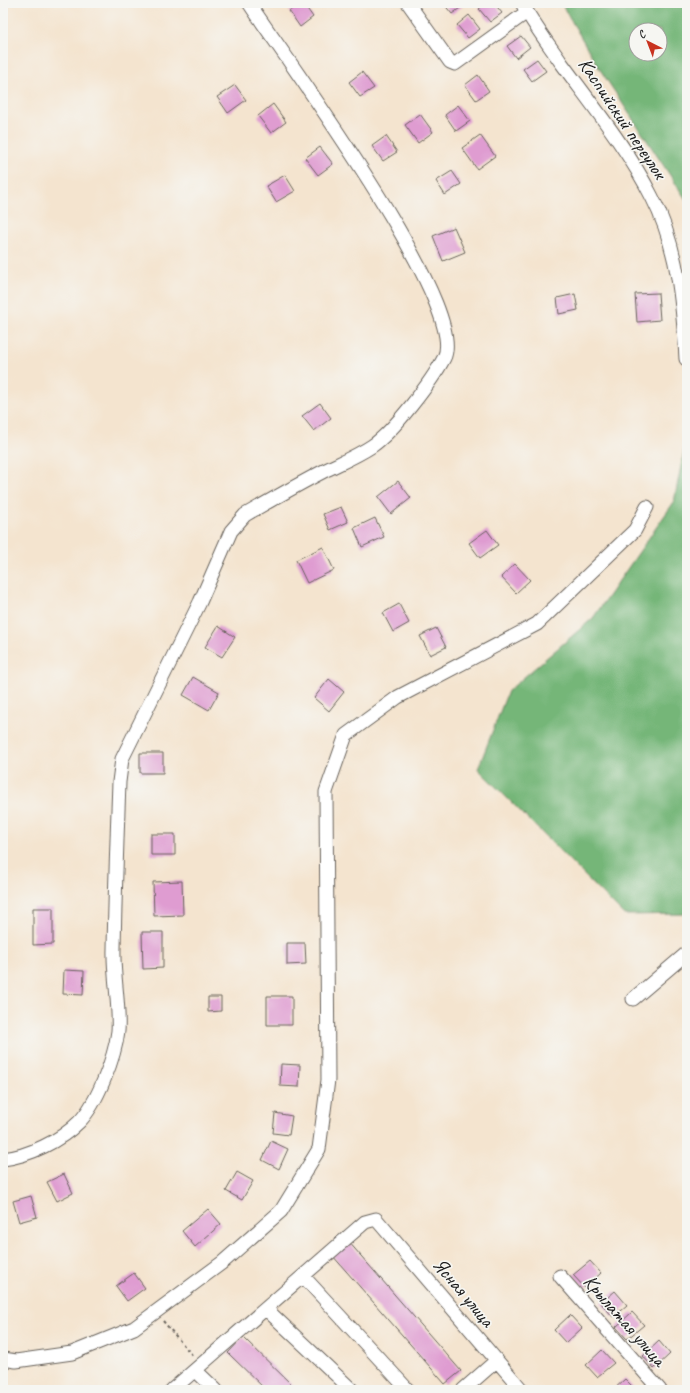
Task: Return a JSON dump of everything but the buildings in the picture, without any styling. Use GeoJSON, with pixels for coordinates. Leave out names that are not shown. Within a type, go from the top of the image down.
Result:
{"type":"FeatureCollection","features":[{"type":"Feature","properties":{"kind":"street"},"geometry":{"type":"LineString","coordinates":[[3,1159],[31,1151],[54,1141],[79,1122],[96,1096],[110,1066],[118,1031],[113,952],[119,782],[122,759],[200,602],[231,531],[244,515],[372,445],[394,426],[422,391],[445,356],[447,337],[421,269],[375,188],[248,3]]}},
{"type":"Feature","properties":{"kind":"street"},"geometry":{"type":"LineString","coordinates":[[408,3],[450,62],[455,64],[524,8]]}},
{"type":"Feature","properties":{"kind":"street","name":"Каспийский переулок"},"geometry":{"type":"LineString","coordinates":[[524,8],[634,165],[653,198],[674,258],[683,311],[686,359]]}},
{"type":"Feature","properties":{"kind":"street"},"geometry":{"type":"LineString","coordinates":[[3,1359],[16,1361],[72,1353],[134,1328],[223,1262],[281,1211],[319,1149],[328,1080],[326,792],[346,735],[398,697],[537,624],[635,530],[647,507]]}},
{"type":"Feature","properties":{"kind":"street"},"geometry":{"type":"LineString","coordinates":[[633,999],[687,953]]}},
{"type":"Feature","properties":{"kind":"street","name":"Ясная улица"},"geometry":{"type":"LineString","coordinates":[[303,1276],[365,1222],[376,1219],[522,1390]]}},
{"type":"Feature","properties":{"kind":"street"},"geometry":{"type":"LineString","coordinates":[[172,1390],[303,1276],[408,1390]]}},
{"type":"Feature","properties":{"kind":"street","name":"Крылатая улица"},"geometry":{"type":"LineString","coordinates":[[560,1276],[660,1390]]}},
{"type":"Feature","properties":{"kind":"street"},"geometry":{"type":"LineString","coordinates":[[266,1309],[352,1390]]}},
{"type":"Feature","properties":{"kind":"street"},"geometry":{"type":"LineString","coordinates":[[463,1390],[496,1361]]}},
{"type":"Feature","properties":{"kind":"street"},"geometry":{"type":"LineString","coordinates":[[198,1368],[216,1390]]}},
{"type":"Feature","properties":{"kind":"path"},"geometry":{"type":"LineString","coordinates":[[155,1312],[198,1368]]}},
{"type":"Feature","properties":{"kind":"green space"},"geometry":{"type":"Polygon","coordinates":[[[561,3],[687,3],[687,201],[599,68],[561,3]]]}},
{"type":"Feature","properties":{"kind":"green space"},"geometry":{"type":"Polygon","coordinates":[[[687,435],[687,914],[624,915],[478,769],[508,691],[593,618],[674,502],[687,435]]]}}]}
